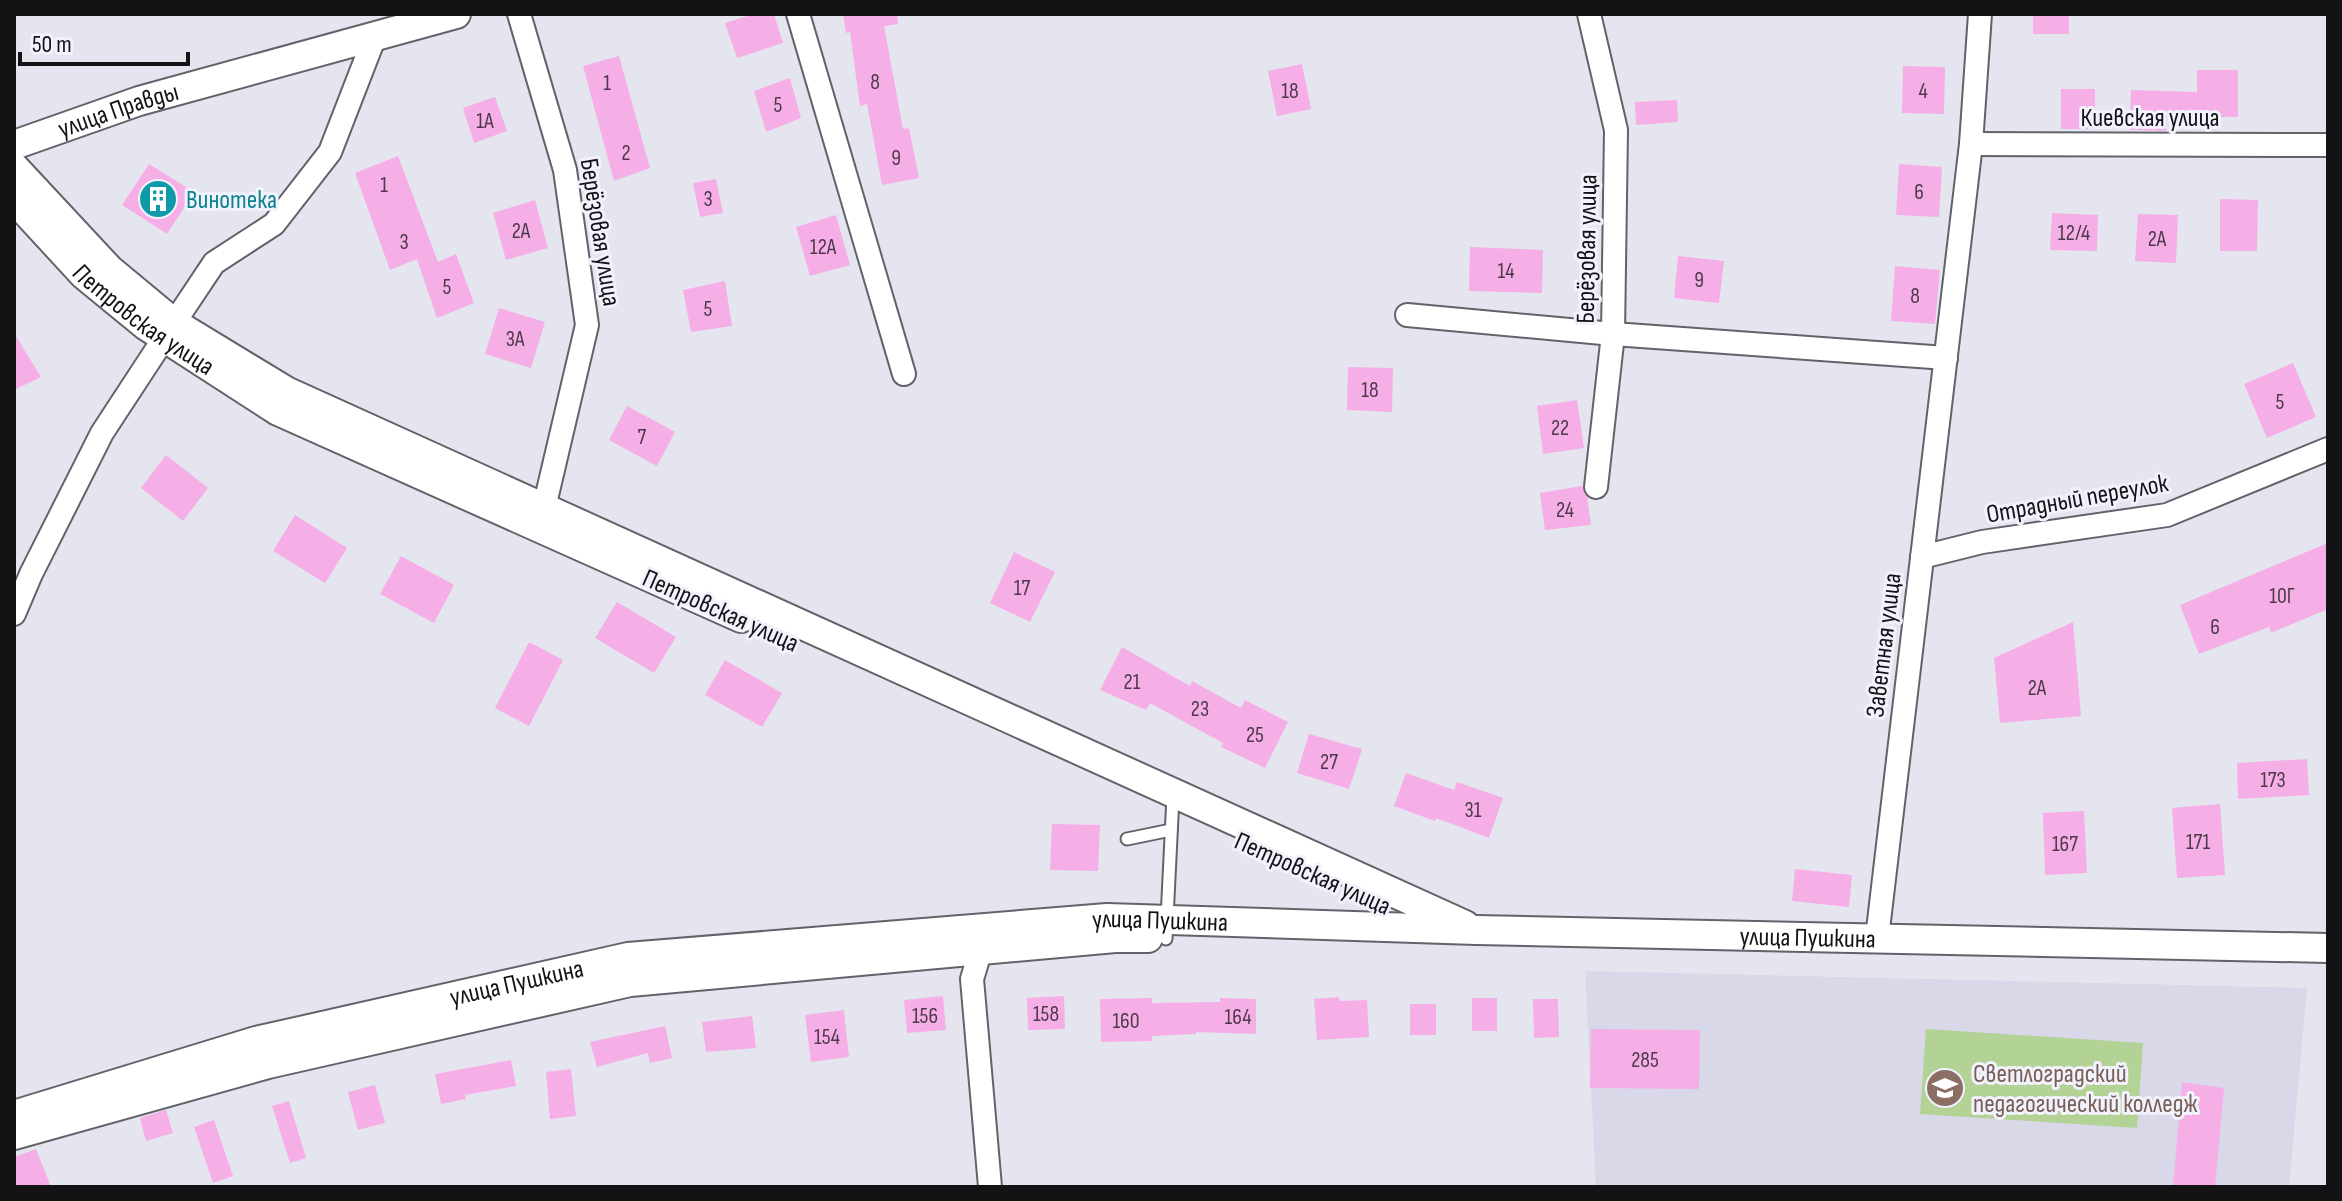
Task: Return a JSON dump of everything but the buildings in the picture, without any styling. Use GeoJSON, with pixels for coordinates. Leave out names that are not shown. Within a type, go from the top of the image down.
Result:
{"type":"FeatureCollection","features":[{"type":"Feature","properties":{"kind":"street","name":"улица Правды"},"geometry":{"type":"LineString","coordinates":[[14,145],[139,101],[456,14]]}},
{"type":"Feature","properties":{"kind":"street","name":"Берёзовая улица"},"geometry":{"type":"LineString","coordinates":[[519,14],[565,170],[587,325],[544,508]]}},
{"type":"Feature","properties":{"kind":"street"},"geometry":{"type":"LineString","coordinates":[[798,14],[904,374]]}},
{"type":"Feature","properties":{"kind":"street","name":"Берёзовая улица"},"geometry":{"type":"LineString","coordinates":[[1589,14],[1616,130],[1613,334],[1596,487]]}},
{"type":"Feature","properties":{"kind":"street","name":"Заветная улица"},"geometry":{"type":"LineString","coordinates":[[1877,938],[1971,144],[1980,14]]}},
{"type":"Feature","properties":{"kind":"street"},"geometry":{"type":"LineString","coordinates":[[14,614],[22,575],[102,433],[214,263],[274,224],[330,152],[375,36]]}},
{"type":"Feature","properties":{"kind":"street","name":"Киевская улица"},"geometry":{"type":"LineString","coordinates":[[1971,144],[2328,145]]}},
{"type":"Feature","properties":{"kind":"street"},"geometry":{"type":"LineString","coordinates":[[14,167],[169,330],[286,391],[544,508],[1172,811],[1476,939],[2328,965]]}},
{"type":"Feature","properties":{"kind":"street","name":"Петровская улица"},"geometry":{"type":"LineString","coordinates":[[14,199],[84,275],[169,330],[278,411],[1434,928]]}},
{"type":"Feature","properties":{"kind":"street"},"geometry":{"type":"LineString","coordinates":[[1407,315],[1613,334],[1946,358]]}},
{"type":"Feature","properties":{"kind":"street","name":"Отрадный переулок"},"geometry":{"type":"LineString","coordinates":[[1922,557],[1982,542],[2167,515],[2328,449]]}},
{"type":"Feature","properties":{"kind":"street","name":"улица Пушкина"},"geometry":{"type":"LineString","coordinates":[[14,1135],[268,1064],[630,982],[984,938],[1107,918],[1166,930],[1476,939],[1877,938],[2328,948]]}},
{"type":"Feature","properties":{"kind":"street","name":"улица Пушкина"},"geometry":{"type":"LineString","coordinates":[[1166,930],[1434,928],[1476,939]]}},
{"type":"Feature","properties":{"kind":"street"},"geometry":{"type":"LineString","coordinates":[[984,938],[972,979],[990,1187]]}},
{"type":"Feature","properties":{"kind":"street","name":"улица Пушкина"},"geometry":{"type":"LineString","coordinates":[[14,1115],[256,1041],[628,957],[984,938]]}},
{"type":"Feature","properties":{"kind":"lane"},"geometry":{"type":"LineString","coordinates":[[1127,839],[1172,811]]}},
{"type":"Feature","properties":{"kind":"lane"},"geometry":{"type":"LineString","coordinates":[[1166,930],[1172,811]]}},
{"type":"Feature","properties":{"kind":"shaded area","name":"Светлоградский педагогический колледж"},"geometry":{"type":"Polygon","coordinates":[[[1585,971],[2307,988],[2289,1187],[1596,1187],[1585,971]]]}},
{"type":"Feature","properties":{"kind":"green space"},"geometry":{"type":"Polygon","coordinates":[[[1926,1029],[2143,1043],[2137,1128],[1920,1114],[1926,1029]]]}},
{"type":"Feature","properties":{"kind":"place","name":"Винотека"},"geometry":{"type":"Point","coordinates":[158,199]}},
{"type":"Feature","properties":{"kind":"place","name":"Светлоградский педагогический колледж"},"geometry":{"type":"Point","coordinates":[1945,1088]}}]}
